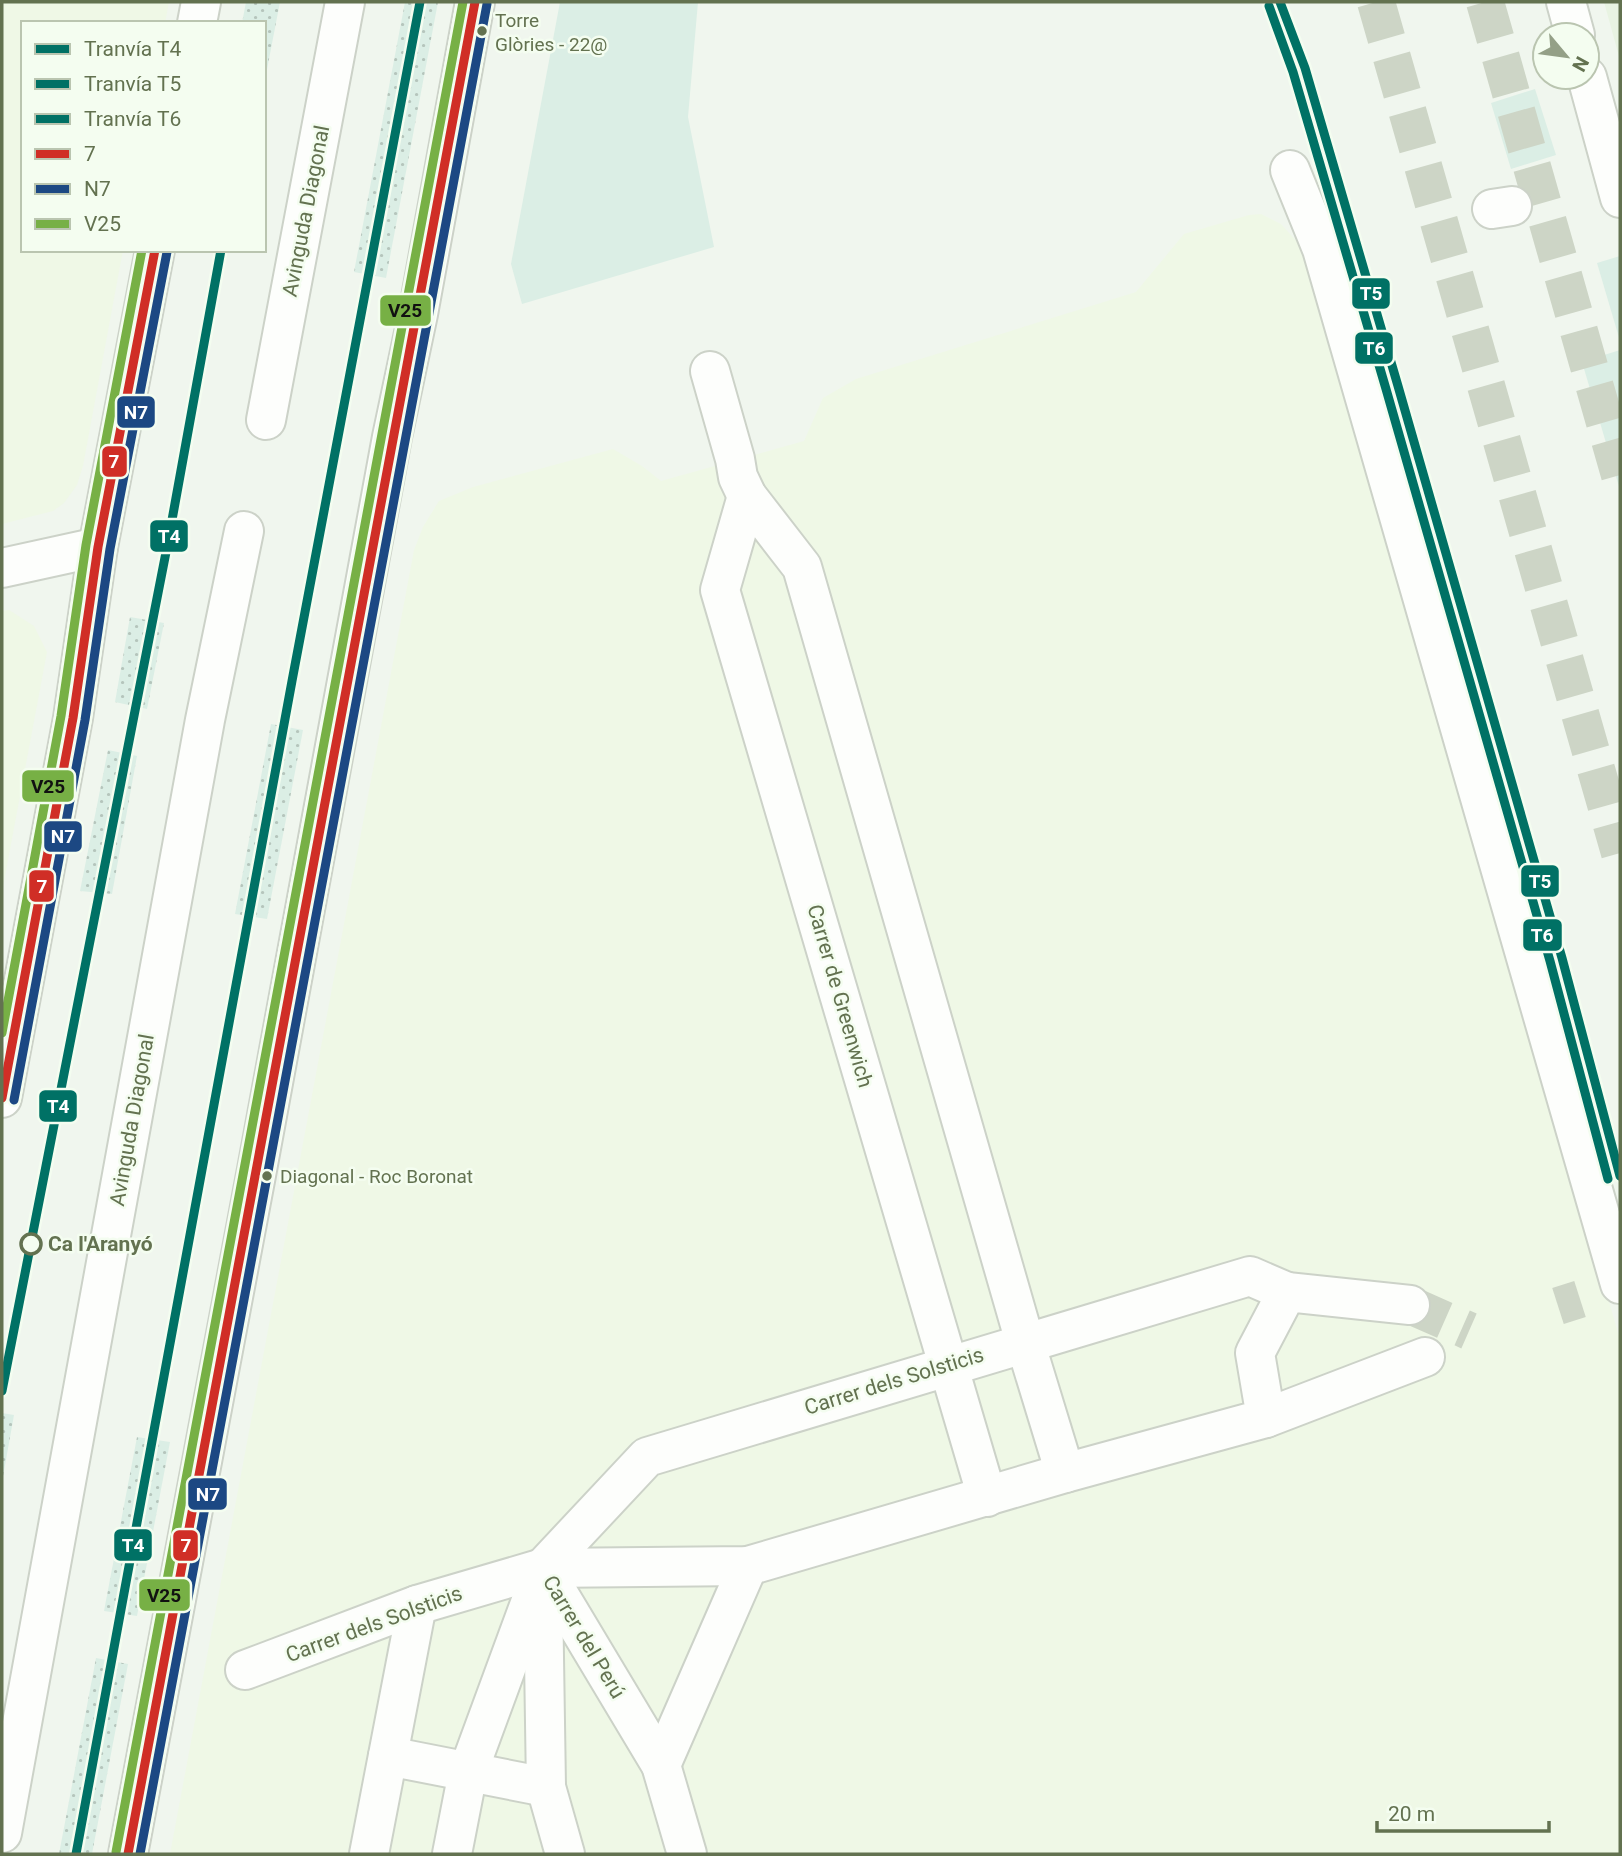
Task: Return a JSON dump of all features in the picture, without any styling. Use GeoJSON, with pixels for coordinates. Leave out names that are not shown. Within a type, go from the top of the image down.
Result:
{"type":"FeatureCollection","features":[{"type":"Feature","properties":{"kind":"street"},"geometry":{"type":"LineString","coordinates":[[197,21],[201,2]]}},
{"type":"Feature","properties":{"kind":"street","name":"Avinguda Diagonal"},"geometry":{"type":"LineString","coordinates":[[267,420],[345,2]]}},
{"type":"Feature","properties":{"kind":"street"},"geometry":{"type":"LineString","coordinates":[[128,1854],[475,2]]}},
{"type":"Feature","properties":{"kind":"street"},"geometry":{"type":"LineString","coordinates":[[1566,2],[1571,21]]}},
{"type":"Feature","properties":{"kind":"street"},"geometry":{"type":"LineString","coordinates":[[1591,91],[1620,198]]}},
{"type":"Feature","properties":{"kind":"street"},"geometry":{"type":"LineString","coordinates":[[1290,170],[1325,262],[1620,1284]]}},
{"type":"Feature","properties":{"kind":"street"},"geometry":{"type":"LineString","coordinates":[[2,1098],[73,718],[98,547],[155,252]]}},
{"type":"Feature","properties":{"kind":"street"},"geometry":{"type":"LineString","coordinates":[[710,372],[738,477],[747,496],[802,567],[1065,1473]]}},
{"type":"Feature","properties":{"kind":"street","name":"Carrer de Greenwich"},"geometry":{"type":"LineString","coordinates":[[747,496],[720,590],[987,1497]]}},
{"type":"Feature","properties":{"kind":"street","name":"Avinguda Diagonal"},"geometry":{"type":"LineString","coordinates":[[2,1833],[205,720],[244,531]]}},
{"type":"Feature","properties":{"kind":"street"},"geometry":{"type":"LineString","coordinates":[[2,568],[98,547]]}},
{"type":"Feature","properties":{"kind":"street","name":"Carrer dels Solsticis"},"geometry":{"type":"LineString","coordinates":[[543,1569],[647,1457],[949,1365],[1250,1276],[1287,1292],[1410,1305]]}},
{"type":"Feature","properties":{"kind":"street"},"geometry":{"type":"LineString","coordinates":[[1266,1418],[1255,1353],[1287,1292]]}},
{"type":"Feature","properties":{"kind":"street","name":"Carrer dels Solsticis"},"geometry":{"type":"LineString","coordinates":[[246,1670],[417,1605],[543,1569],[748,1566],[1065,1473],[1266,1418],[1425,1357]]}},
{"type":"Feature","properties":{"kind":"street"},"geometry":{"type":"LineString","coordinates":[[661,1765],[748,1566]]}},
{"type":"Feature","properties":{"kind":"street"},"geometry":{"type":"LineString","coordinates":[[452,1854],[468,1772],[543,1569]]}},
{"type":"Feature","properties":{"kind":"street","name":"Carrer del Perú"},"geometry":{"type":"LineString","coordinates":[[543,1569],[661,1765],[687,1854]]}},
{"type":"Feature","properties":{"kind":"street","name":"Carrer del Perú"},"geometry":{"type":"LineString","coordinates":[[543,1569],[546,1787],[565,1854]]}},
{"type":"Feature","properties":{"kind":"street"},"geometry":{"type":"LineString","coordinates":[[369,1854],[417,1605]]}},
{"type":"Feature","properties":{"kind":"street"},"geometry":{"type":"LineString","coordinates":[[388,1756],[546,1787]]}},
{"type":"Feature","properties":{"kind":"shaded area"},"geometry":{"type":"Polygon","coordinates":[[[2,2],[169,2],[165,21],[21,21],[21,252],[123,252],[83,466],[77,485],[64,503],[53,511],[2,524],[2,2]]]}},
{"type":"Feature","properties":{"kind":"shaded area"},"geometry":{"type":"Polygon","coordinates":[[[246,2],[280,2],[266,75],[266,21],[242,21],[246,2]]]}},
{"type":"Feature","properties":{"kind":"shaded area"},"geometry":{"type":"Polygon","coordinates":[[[405,2],[438,2],[386,278],[354,272],[405,2]]]}},
{"type":"Feature","properties":{"kind":"shaded area"},"geometry":{"type":"Polygon","coordinates":[[[560,2],[698,2],[688,117],[714,247],[522,304],[511,264],[560,2]]]}},
{"type":"Feature","properties":{"kind":"shaded area"},"geometry":{"type":"Polygon","coordinates":[[[1604,2],[1620,2],[1620,60],[1604,2]]]}},
{"type":"Feature","properties":{"kind":"shaded area"},"geometry":{"type":"Polygon","coordinates":[[[1536,91],[1556,155],[1511,169],[1491,103],[1536,91]]]}},
{"type":"Feature","properties":{"kind":"shaded area"},"geometry":{"type":"Polygon","coordinates":[[[1261,214],[1281,224],[1309,255],[1620,1340],[1620,1854],[170,1854],[414,550],[423,527],[439,501],[473,487],[613,449],[661,481],[804,441],[823,398],[856,379],[1136,292],[1184,234],[1261,214]]]}},
{"type":"Feature","properties":{"kind":"shaded area"},"geometry":{"type":"Polygon","coordinates":[[[1620,256],[1620,341],[1597,263],[1620,256]]]}},
{"type":"Feature","properties":{"kind":"shaded area"},"geometry":{"type":"Polygon","coordinates":[[[1620,350],[1620,490],[1582,362],[1620,350]]]}},
{"type":"Feature","properties":{"kind":"shaded area"},"geometry":{"type":"Polygon","coordinates":[[[9,610],[34,626],[47,652],[2,892],[2,611],[9,610]]]}},
{"type":"Feature","properties":{"kind":"shaded area"},"geometry":{"type":"Polygon","coordinates":[[[130,617],[164,623],[147,709],[115,702],[130,617]]]}},
{"type":"Feature","properties":{"kind":"shaded area"},"geometry":{"type":"Polygon","coordinates":[[[271,724],[303,730],[267,919],[235,914],[271,724]]]}},
{"type":"Feature","properties":{"kind":"shaded area"},"geometry":{"type":"Polygon","coordinates":[[[108,750],[137,756],[112,894],[80,891],[108,750]]]}},
{"type":"Feature","properties":{"kind":"shaded area"},"geometry":{"type":"Polygon","coordinates":[[[2,1413],[14,1415],[2,1482],[2,1413]]]}},
{"type":"Feature","properties":{"kind":"shaded area"},"geometry":{"type":"Polygon","coordinates":[[[137,1437],[170,1442],[137,1616],[104,1611],[137,1437]]]}},
{"type":"Feature","properties":{"kind":"shaded area"},"geometry":{"type":"Polygon","coordinates":[[[96,1658],[128,1664],[92,1854],[59,1854],[96,1658]]]}},
{"type":"Feature","properties":{"kind":"tunnel"},"geometry":{"type":"LineString","coordinates":[[1376,2],[1620,853]]}},
{"type":"Feature","properties":{"kind":"tunnel"},"geometry":{"type":"LineString","coordinates":[[1485,2],[1620,475]]}},
{"type":"Feature","properties":{"kind":"tunnel"},"geometry":{"type":"LineString","coordinates":[[1558,1306],[1580,1299]]}},
{"type":"Feature","properties":{"kind":"tunnel"},"geometry":{"type":"LineString","coordinates":[[1410,1305],[1469,1331]]}},
{"type":"Feature","properties":{"kind":"tram line","name":"T4"},"geometry":{"type":"LineString","coordinates":[[76,1854],[420,2]]}},
{"type":"Feature","properties":{"kind":"tram line","name":"T5"},"geometry":{"type":"LineString","coordinates":[[1280,2],[1305,68],[1398,386],[1562,958],[1620,1176]]}},
{"type":"Feature","properties":{"kind":"tram line","name":"T6"},"geometry":{"type":"LineString","coordinates":[[1269,6],[1293,72],[1386,389],[1550,961],[1608,1179]]}},
{"type":"Feature","properties":{"kind":"tram line","name":"T4"},"geometry":{"type":"LineString","coordinates":[[2,1391],[168,542],[221,252]]}},
{"type":"Feature","properties":{"kind":"transit line","name":"V25"},"geometry":{"type":"LineString","coordinates":[[116,1852],[463,2]]}},
{"type":"Feature","properties":{"kind":"transit line","name":"7"},"geometry":{"type":"LineString","coordinates":[[128,1854],[475,2]]}},
{"type":"Feature","properties":{"kind":"transit line","name":"N7"},"geometry":{"type":"LineString","coordinates":[[140,1854],[487,4]]}},
{"type":"Feature","properties":{"kind":"transit line","name":"V25"},"geometry":{"type":"LineString","coordinates":[[2,1033],[61,716],[86,545],[142,252]]}},
{"type":"Feature","properties":{"kind":"transit line","name":"7"},"geometry":{"type":"LineString","coordinates":[[2,1098],[73,718],[98,547],[155,252]]}},
{"type":"Feature","properties":{"kind":"transit line","name":"N7"},"geometry":{"type":"LineString","coordinates":[[14,1100],[85,720],[110,549],[167,252]]}},
{"type":"Feature","properties":{"kind":"place","name":"Torre Glòries - 22@"},"geometry":{"type":"Point","coordinates":[482,31]}},
{"type":"Feature","properties":{"kind":"place","name":"Diagonal - Roc Boronat"},"geometry":{"type":"Point","coordinates":[267,1176]}},
{"type":"Feature","properties":{"kind":"place","name":"Ca l'Aranyó"},"geometry":{"type":"Point","coordinates":[31,1244]}}]}
